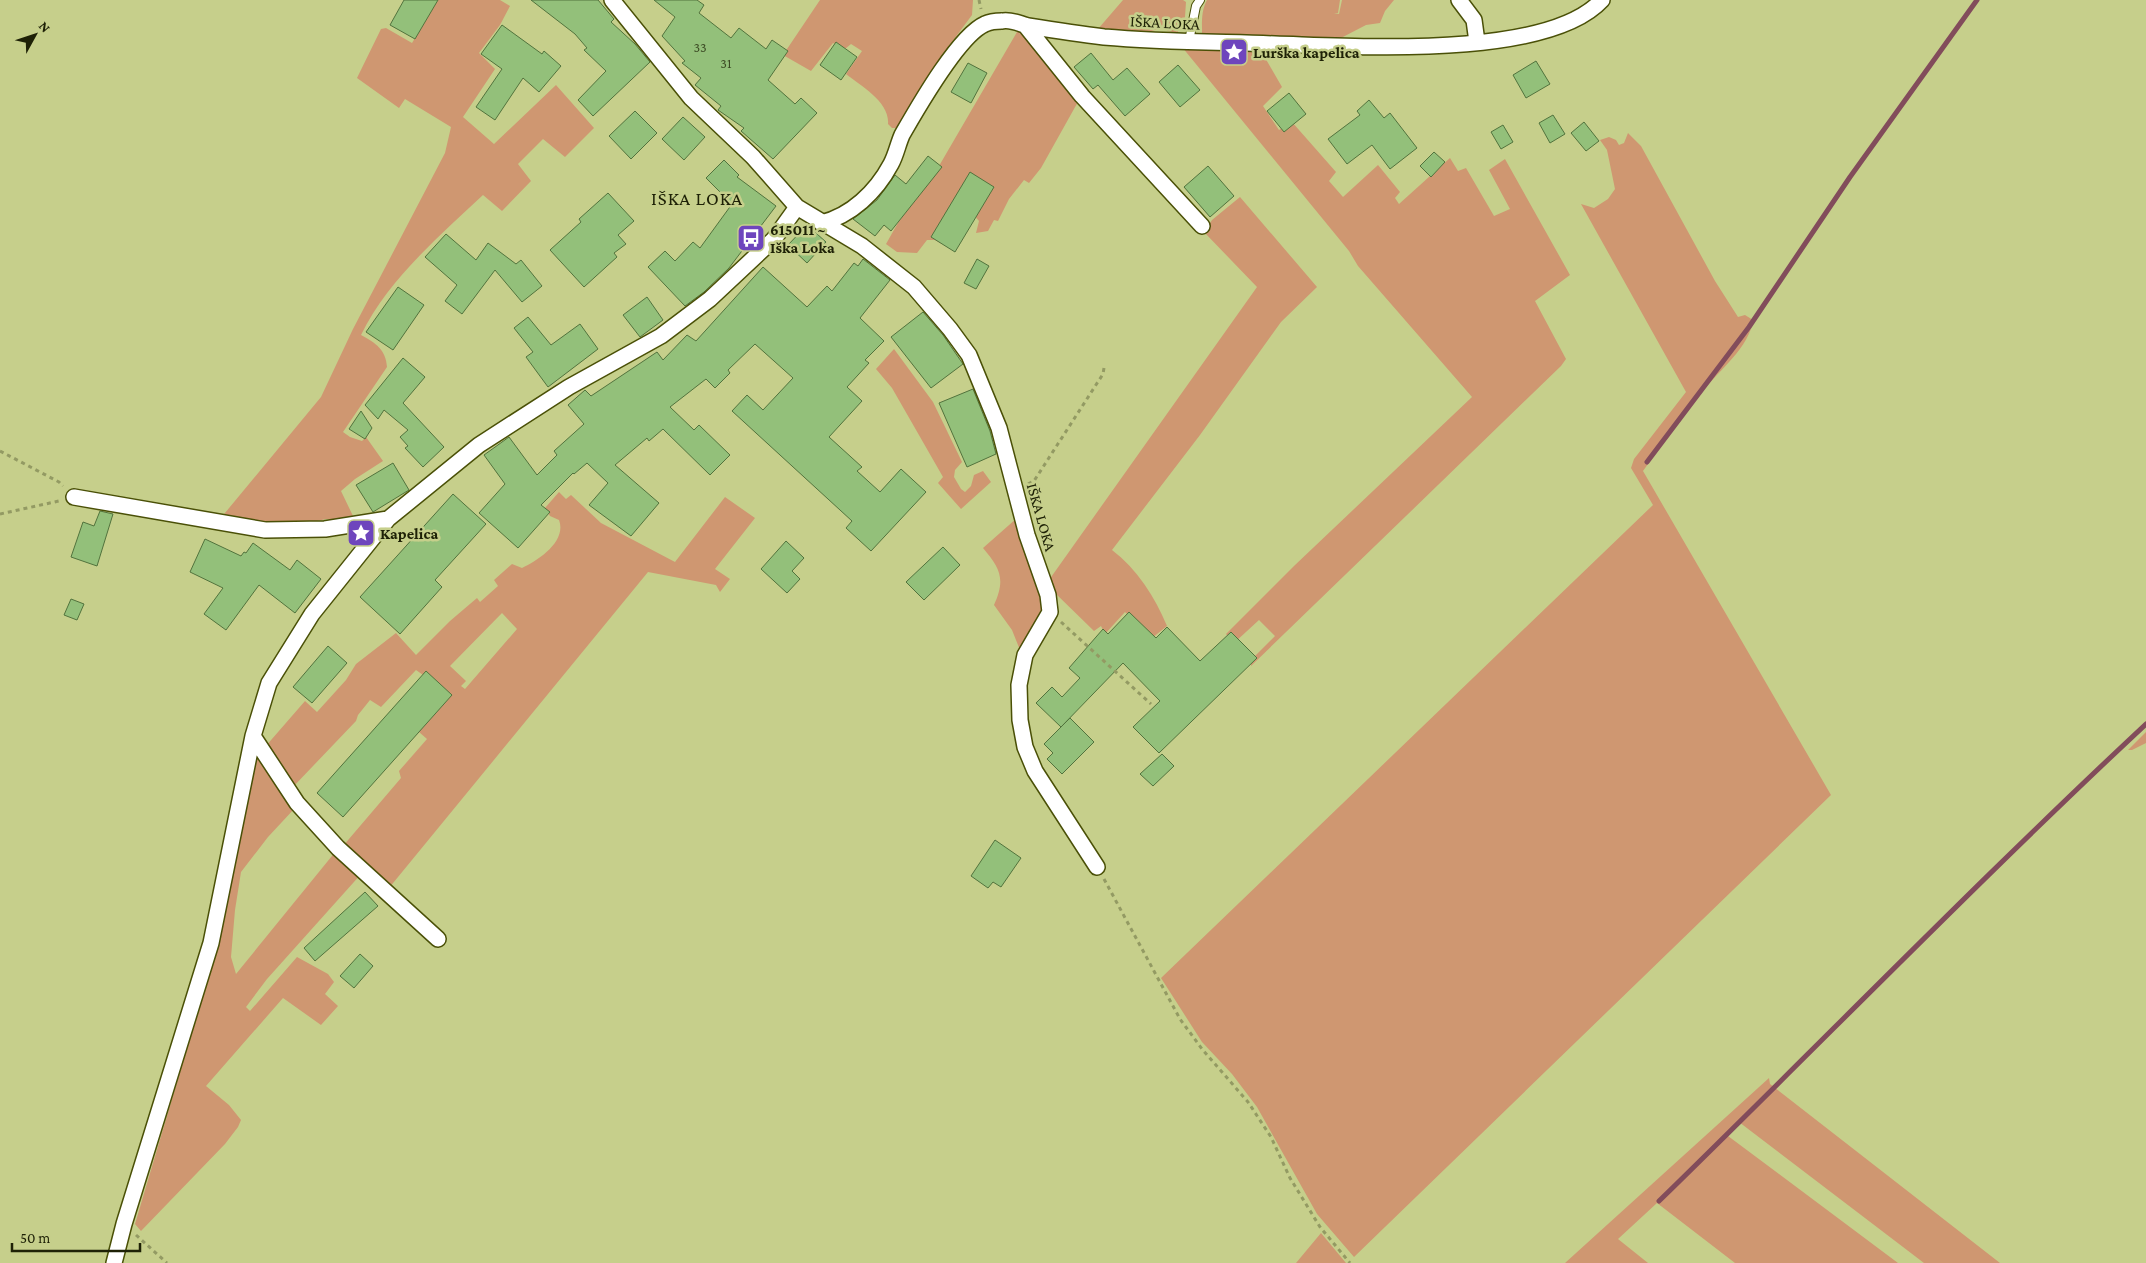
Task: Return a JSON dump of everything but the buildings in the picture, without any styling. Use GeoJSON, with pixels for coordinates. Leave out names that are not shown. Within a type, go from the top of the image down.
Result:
{"type":"FeatureCollection","features":[{"type":"Feature","properties":{"kind":"street","name":"IŠKA LOKA"},"geometry":{"type":"LineString","coordinates":[[612,0],[691,98],[753,157],[797,207],[862,246],[914,288],[960,342],[969,355],[999,428],[1027,535],[1048,595],[1050,612]]}},
{"type":"Feature","properties":{"kind":"street"},"geometry":{"type":"LineString","coordinates":[[1460,0],[1474,20],[1477,42]]}},
{"type":"Feature","properties":{"kind":"street","name":"IŠKA LOKA"},"geometry":{"type":"LineString","coordinates":[[821,223],[835,220],[847,213],[875,187],[891,164],[902,136],[946,65],[968,37],[984,24],[1005,20],[1025,25],[1103,37],[1408,48],[1499,40],[1540,31],[1578,20],[1602,0]]}},
{"type":"Feature","properties":{"kind":"street"},"geometry":{"type":"LineString","coordinates":[[1025,25],[1082,96],[1202,226]]}},
{"type":"Feature","properties":{"kind":"street"},"geometry":{"type":"LineString","coordinates":[[114,1263],[124,1224],[211,943],[253,736],[269,683],[312,614],[388,519],[479,444],[569,387],[661,336],[710,299],[774,239],[797,207]]}},
{"type":"Feature","properties":{"kind":"street"},"geometry":{"type":"LineString","coordinates":[[74,497],[265,530],[325,529],[388,519]]}},
{"type":"Feature","properties":{"kind":"street"},"geometry":{"type":"LineString","coordinates":[[1050,612],[1025,655],[1019,685],[1020,720],[1025,747],[1035,771],[1097,867]]}},
{"type":"Feature","properties":{"kind":"street"},"geometry":{"type":"LineString","coordinates":[[253,736],[297,803],[338,848],[438,939]]}},
{"type":"Feature","properties":{"kind":"lane"},"geometry":{"type":"LineString","coordinates":[[1189,41],[1196,6],[1200,0]]}},
{"type":"Feature","properties":{"kind":"path"},"geometry":{"type":"LineString","coordinates":[[1014,486],[1025,486],[1034,481],[1103,374],[1104,368]]}},
{"type":"Feature","properties":{"kind":"path"},"geometry":{"type":"LineString","coordinates":[[0,451],[59,482],[74,497]]}},
{"type":"Feature","properties":{"kind":"path"},"geometry":{"type":"LineString","coordinates":[[0,514],[74,497]]}},
{"type":"Feature","properties":{"kind":"path"},"geometry":{"type":"LineString","coordinates":[[1050,612],[1151,704]]}},
{"type":"Feature","properties":{"kind":"path"},"geometry":{"type":"LineString","coordinates":[[1097,867],[1180,1019],[1202,1049],[1248,1102],[1271,1137],[1290,1178],[1320,1227],[1350,1263]]}},
{"type":"Feature","properties":{"kind":"path"},"geometry":{"type":"LineString","coordinates":[[124,1224],[167,1263]]}},
{"type":"Feature","properties":{"kind":"shaded area"},"geometry":{"type":"Polygon","coordinates":[[[438,0],[500,0],[510,6],[500,25],[479,53],[495,69],[463,117],[494,144],[556,85],[594,128],[565,157],[543,139],[518,164],[531,181],[502,211],[483,195],[416,260],[385,296],[372,315],[361,335],[379,348],[385,356],[387,367],[343,432],[350,437],[362,441],[366,437],[383,461],[355,479],[341,491],[353,516],[342,520],[326,519],[308,523],[281,525],[220,519],[321,397],[353,329],[445,153],[451,127],[405,99],[399,108],[357,78],[381,29],[386,28],[412,43],[438,0]]]}},
{"type":"Feature","properties":{"kind":"shaded area"},"geometry":{"type":"Polygon","coordinates":[[[820,0],[973,0],[972,15],[943,54],[899,128],[892,128],[888,124],[887,116],[880,102],[846,74],[862,51],[851,44],[845,49],[833,43],[811,71],[783,55],[820,0]]]}},
{"type":"Feature","properties":{"kind":"shaded area"},"geometry":{"type":"Polygon","coordinates":[[[1123,0],[1183,0],[1186,2],[1185,17],[1177,33],[1163,28],[1143,33],[1098,29],[1123,0]]]}},
{"type":"Feature","properties":{"kind":"shaded area"},"geometry":{"type":"Polygon","coordinates":[[[1207,0],[1340,0],[1338,13],[1334,13],[1339,14],[1342,0],[1394,0],[1385,11],[1380,23],[1366,25],[1339,39],[1202,35],[1203,12],[1207,0]]]}},
{"type":"Feature","properties":{"kind":"shaded area"},"geometry":{"type":"Polygon","coordinates":[[[1023,30],[1079,100],[1041,168],[1029,183],[1024,180],[1009,199],[998,221],[994,220],[988,231],[976,233],[979,221],[972,213],[966,212],[942,244],[935,240],[927,240],[917,253],[897,252],[886,244],[899,221],[932,178],[1017,32],[1023,30]]]}},
{"type":"Feature","properties":{"kind":"shaded area"},"geometry":{"type":"Polygon","coordinates":[[[1182,47],[1260,49],[1282,87],[1263,106],[1279,130],[1292,122],[1336,172],[1329,181],[1343,197],[1378,165],[1400,192],[1395,198],[1399,204],[1450,158],[1458,171],[1466,168],[1494,216],[1510,209],[1489,170],[1505,159],[1570,275],[1535,301],[1566,359],[1561,366],[1251,666],[1251,660],[1275,636],[1259,620],[1234,643],[1226,634],[1294,566],[1472,397],[1358,266],[1349,251],[1182,47]]]}},
{"type":"Feature","properties":{"kind":"shaded area"},"geometry":{"type":"Polygon","coordinates":[[[1628,133],[1641,146],[1715,281],[1738,317],[1745,315],[1753,320],[1746,340],[1740,349],[1703,391],[1643,471],[1831,795],[1354,1257],[1317,1214],[1257,1107],[1232,1074],[1202,1042],[1161,978],[1653,505],[1631,468],[1634,459],[1686,392],[1581,204],[1594,208],[1608,199],[1615,189],[1607,150],[1600,140],[1609,137],[1616,140],[1619,145],[1624,143],[1628,133]]]}},
{"type":"Feature","properties":{"kind":"shaded area"},"geometry":{"type":"Polygon","coordinates":[[[1240,197],[1317,287],[1281,322],[1200,435],[1112,550],[1144,584],[1167,626],[1152,638],[1125,612],[1105,634],[1101,626],[1094,631],[1053,591],[1049,580],[1257,287],[1204,232],[1212,220],[1240,197]]]}},
{"type":"Feature","properties":{"kind":"shaded area"},"geometry":{"type":"Polygon","coordinates":[[[894,349],[933,402],[962,462],[955,470],[954,477],[961,489],[965,492],[971,486],[974,475],[983,471],[991,482],[961,509],[938,483],[943,477],[892,388],[876,369],[894,349]]]}},
{"type":"Feature","properties":{"kind":"shaded area"},"geometry":{"type":"Polygon","coordinates":[[[559,492],[566,499],[571,495],[601,523],[675,562],[725,497],[755,518],[715,569],[730,579],[720,592],[716,585],[648,572],[389,888],[343,846],[401,778],[399,771],[427,739],[419,732],[433,682],[416,670],[381,707],[370,700],[358,715],[356,721],[292,788],[265,747],[305,701],[317,712],[346,680],[356,664],[396,633],[416,655],[450,621],[477,598],[480,602],[498,586],[494,580],[512,564],[522,568],[543,555],[555,542],[560,528],[559,520],[550,516],[545,508],[559,492]],[[502,613],[450,666],[466,681],[461,686],[465,689],[517,629],[502,613]]]}},
{"type":"Feature","properties":{"kind":"shaded area"},"geometry":{"type":"Polygon","coordinates":[[[1017,518],[1029,549],[1042,596],[1039,617],[1034,629],[1020,650],[1012,630],[994,605],[1000,588],[999,574],[994,562],[983,548],[1017,518]]]}},
{"type":"Feature","properties":{"kind":"shaded area"},"geometry":{"type":"Polygon","coordinates":[[[2146,732],[2146,743],[2128,750],[2146,732]]]}},
{"type":"Feature","properties":{"kind":"shaded area"},"geometry":{"type":"Polygon","coordinates":[[[256,759],[263,761],[295,808],[268,837],[241,872],[235,910],[231,957],[236,974],[336,851],[362,873],[267,979],[246,1007],[250,1011],[297,957],[328,974],[334,982],[325,994],[338,1006],[321,1025],[283,998],[206,1086],[229,1105],[241,1120],[238,1127],[225,1144],[141,1231],[135,1224],[215,954],[256,759]]]}},
{"type":"Feature","properties":{"kind":"shaded area"},"geometry":{"type":"Polygon","coordinates":[[[1769,1078],[1770,1084],[2000,1263],[1924,1263],[1739,1122],[1728,1136],[1898,1263],[1735,1263],[1657,1203],[1618,1239],[1648,1263],[1565,1263],[1769,1078]]]}},
{"type":"Feature","properties":{"kind":"shaded area"},"geometry":{"type":"Polygon","coordinates":[[[1321,1233],[1346,1263],[1296,1263],[1321,1233]]]}},
{"type":"Feature","properties":{"kind":"waterway"},"geometry":{"type":"LineString","coordinates":[[1647,462],[1749,327],[1850,177],[1977,0]]}},
{"type":"Feature","properties":{"kind":"waterway"},"geometry":{"type":"LineString","coordinates":[[1659,1201],[1962,901],[2146,724]]}},
{"type":"Feature","properties":{"kind":"place","name":"Lurška kapelica"},"geometry":{"type":"Point","coordinates":[1234,52]}},
{"type":"Feature","properties":{"kind":"place","name":"615011 ~ Iška Loka"},"geometry":{"type":"Point","coordinates":[751,238]}},
{"type":"Feature","properties":{"kind":"place","name":"Kapelica"},"geometry":{"type":"Point","coordinates":[361,533]}},
{"type":"Feature","properties":{"kind":"district","name":"IŠKA LOKA"},"geometry":{"type":"Point","coordinates":[697,198]}}]}
